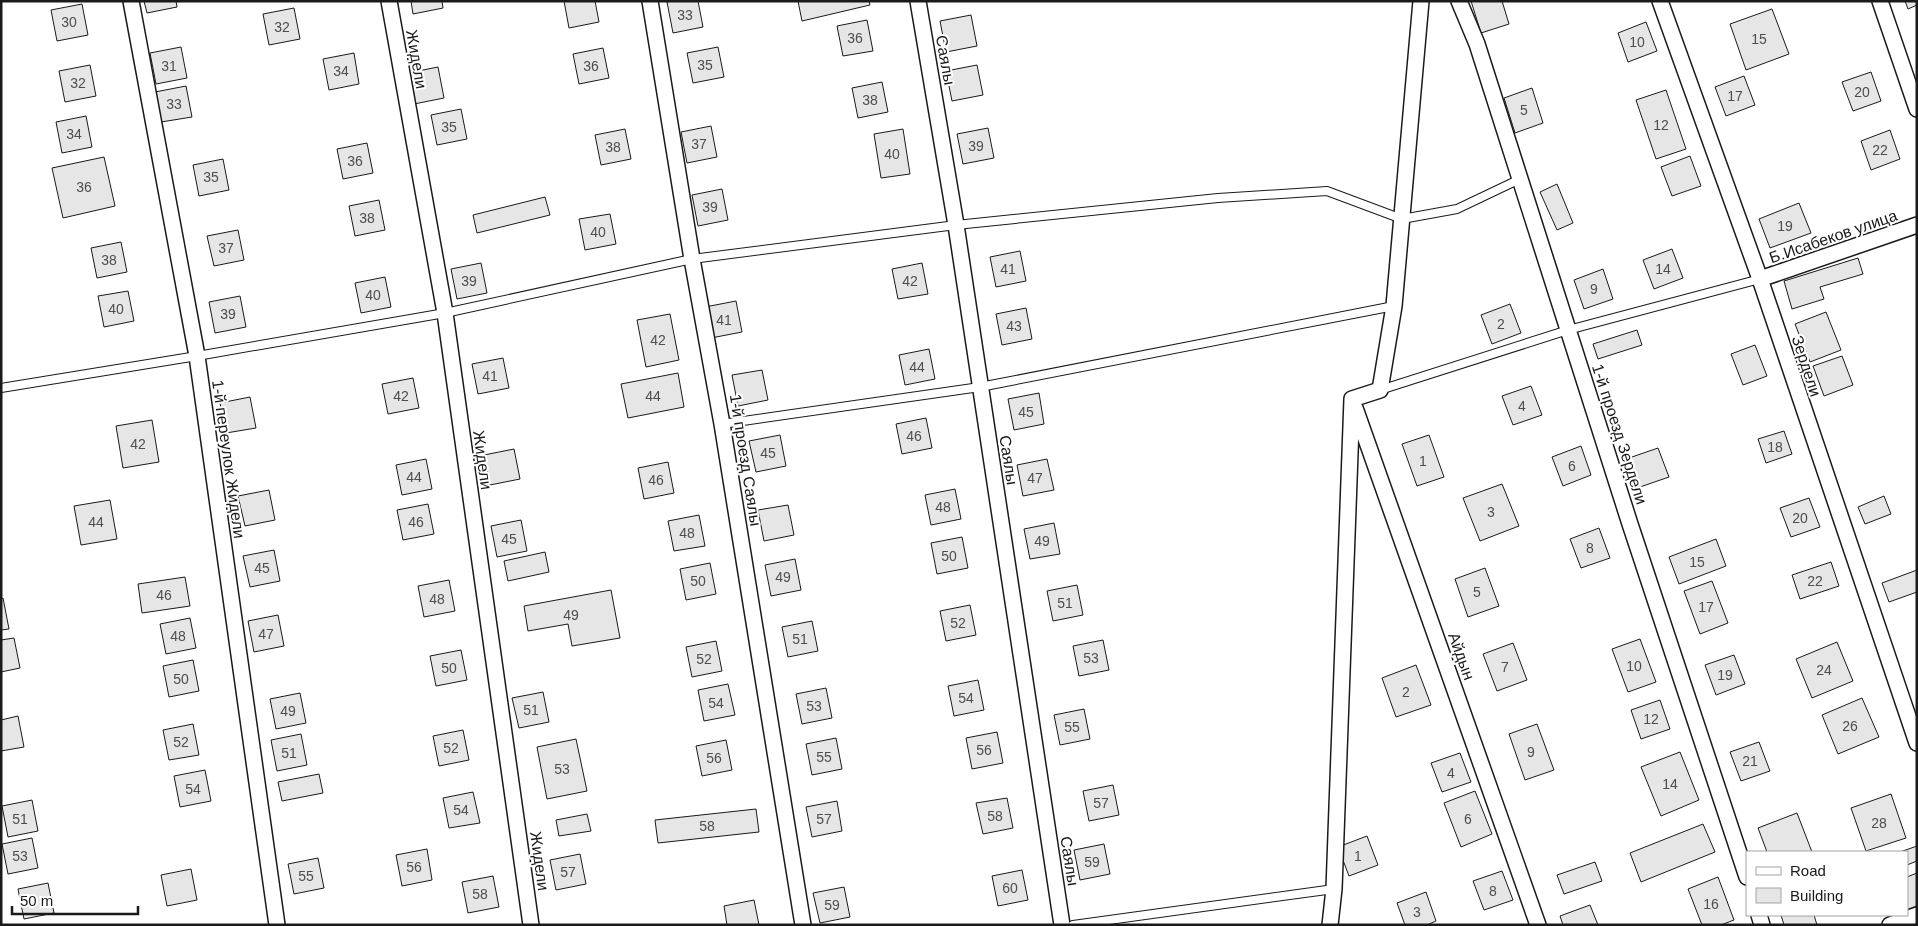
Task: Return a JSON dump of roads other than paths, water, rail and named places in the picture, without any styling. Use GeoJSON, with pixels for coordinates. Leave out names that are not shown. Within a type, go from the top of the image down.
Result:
{"type":"FeatureCollection","features":[{"type":"Feature","properties":{"kind":"street","name":"1-й переулок Жидели"},"geometry":{"type":"LineString","coordinates":[[131,1],[197,356],[277,925]]}},
{"type":"Feature","properties":{"kind":"street","name":"Жидели"},"geometry":{"type":"LineString","coordinates":[[389,1],[445,313],[531,925]]}},
{"type":"Feature","properties":{"kind":"street","name":"1-й проезд Саялы"},"geometry":{"type":"LineString","coordinates":[[650,1],[692,259],[722,424],[803,925]]}},
{"type":"Feature","properties":{"kind":"street","name":"Саялы"},"geometry":{"type":"LineString","coordinates":[[918,1],[956,225],[1062,925]]}},
{"type":"Feature","properties":{"kind":"street"},"geometry":{"type":"LineString","coordinates":[[1330,925],[1334,889],[1352,400],[1380,390],[1394,306],[1421,1]]}},
{"type":"Feature","properties":{"kind":"street","name":"1-й проезд Зердели"},"geometry":{"type":"LineString","coordinates":[[1459,1],[1477,44],[1568,330],[1746,874]]}},
{"type":"Feature","properties":{"kind":"street","name":"Зердели"},"geometry":{"type":"LineString","coordinates":[[1660,1],[1760,279],[1917,743]]}},
{"type":"Feature","properties":{"kind":"street"},"geometry":{"type":"LineString","coordinates":[[1880,1],[1917,110]]}},
{"type":"Feature","properties":{"kind":"street","name":"Б.Исабеков улица"},"geometry":{"type":"LineString","coordinates":[[1760,279],[1917,226]]}},
{"type":"Feature","properties":{"kind":"street","name":"Айдын"},"geometry":{"type":"LineString","coordinates":[[1352,400],[1538,925]]}},
{"type":"Feature","properties":{"kind":"street"},"geometry":{"type":"LineString","coordinates":[[1890,925],[1917,915]]}},
{"type":"Feature","properties":{"kind":"lane"},"geometry":{"type":"LineString","coordinates":[[1,388],[445,313],[692,259],[956,225],[1218,198],[1327,191],[1402,219],[1457,209],[1520,178]]}},
{"type":"Feature","properties":{"kind":"lane"},"geometry":{"type":"LineString","coordinates":[[1380,390],[1568,330],[1760,279]]}},
{"type":"Feature","properties":{"kind":"lane"},"geometry":{"type":"LineString","coordinates":[[722,424],[980,387],[1394,306]]}},
{"type":"Feature","properties":{"kind":"lane"},"geometry":{"type":"LineString","coordinates":[[1072,925],[1334,889]]}}]}
